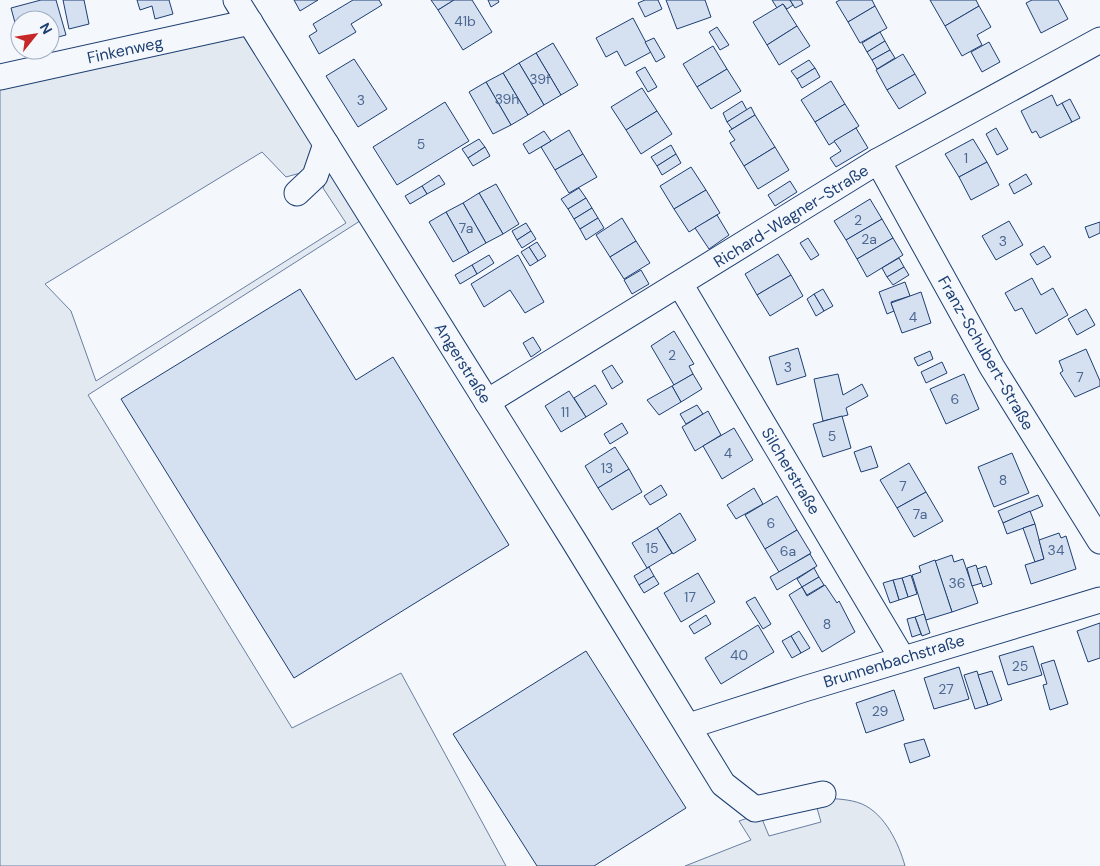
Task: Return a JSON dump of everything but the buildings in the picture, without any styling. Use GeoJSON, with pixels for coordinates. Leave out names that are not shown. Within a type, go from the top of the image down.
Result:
{"type":"FeatureCollection","features":[{"type":"Feature","properties":{"kind":"street","name":"Angerstraße"},"geometry":{"type":"LineString","coordinates":[[236,0],[689,726],[723,784],[755,809],[823,794]]}},
{"type":"Feature","properties":{"kind":"street","name":"Finkenweg"},"geometry":{"type":"LineString","coordinates":[[0,78],[250,22]]}},
{"type":"Feature","properties":{"kind":"street","name":"Richard-Wagner-Straße"},"geometry":{"type":"LineString","coordinates":[[487,402],[878,161],[1100,40]]}},
{"type":"Feature","properties":{"kind":"street"},"geometry":{"type":"LineString","coordinates":[[297,193],[315,176],[326,144]]}},
{"type":"Feature","properties":{"kind":"street","name":"Franz-Schubert-Straße"},"geometry":{"type":"LineString","coordinates":[[878,161],[992,367],[1100,541]]}},
{"type":"Feature","properties":{"kind":"street","name":"Silcherstraße"},"geometry":{"type":"LineString","coordinates":[[680,284],[902,658]]}},
{"type":"Feature","properties":{"kind":"street","name":"Brunnenbachstraße"},"geometry":{"type":"LineString","coordinates":[[689,726],[902,658],[1100,600]]}},
{"type":"Feature","properties":{"kind":"shaded area"},"geometry":{"type":"Polygon","coordinates":[[[249,27],[314,142],[304,172],[286,177],[262,152],[45,284],[71,311],[96,381],[346,223],[323,188],[332,169],[363,219],[88,395],[292,728],[401,673],[506,866],[0,866],[0,78],[249,27]]]}},
{"type":"Feature","properties":{"kind":"shaded area"},"geometry":{"type":"Polygon","coordinates":[[[824,798],[857,802],[878,815],[895,839],[905,866],[685,866],[751,840],[739,821],[760,814],[769,836],[821,822],[815,801],[824,798]]]}}]}
